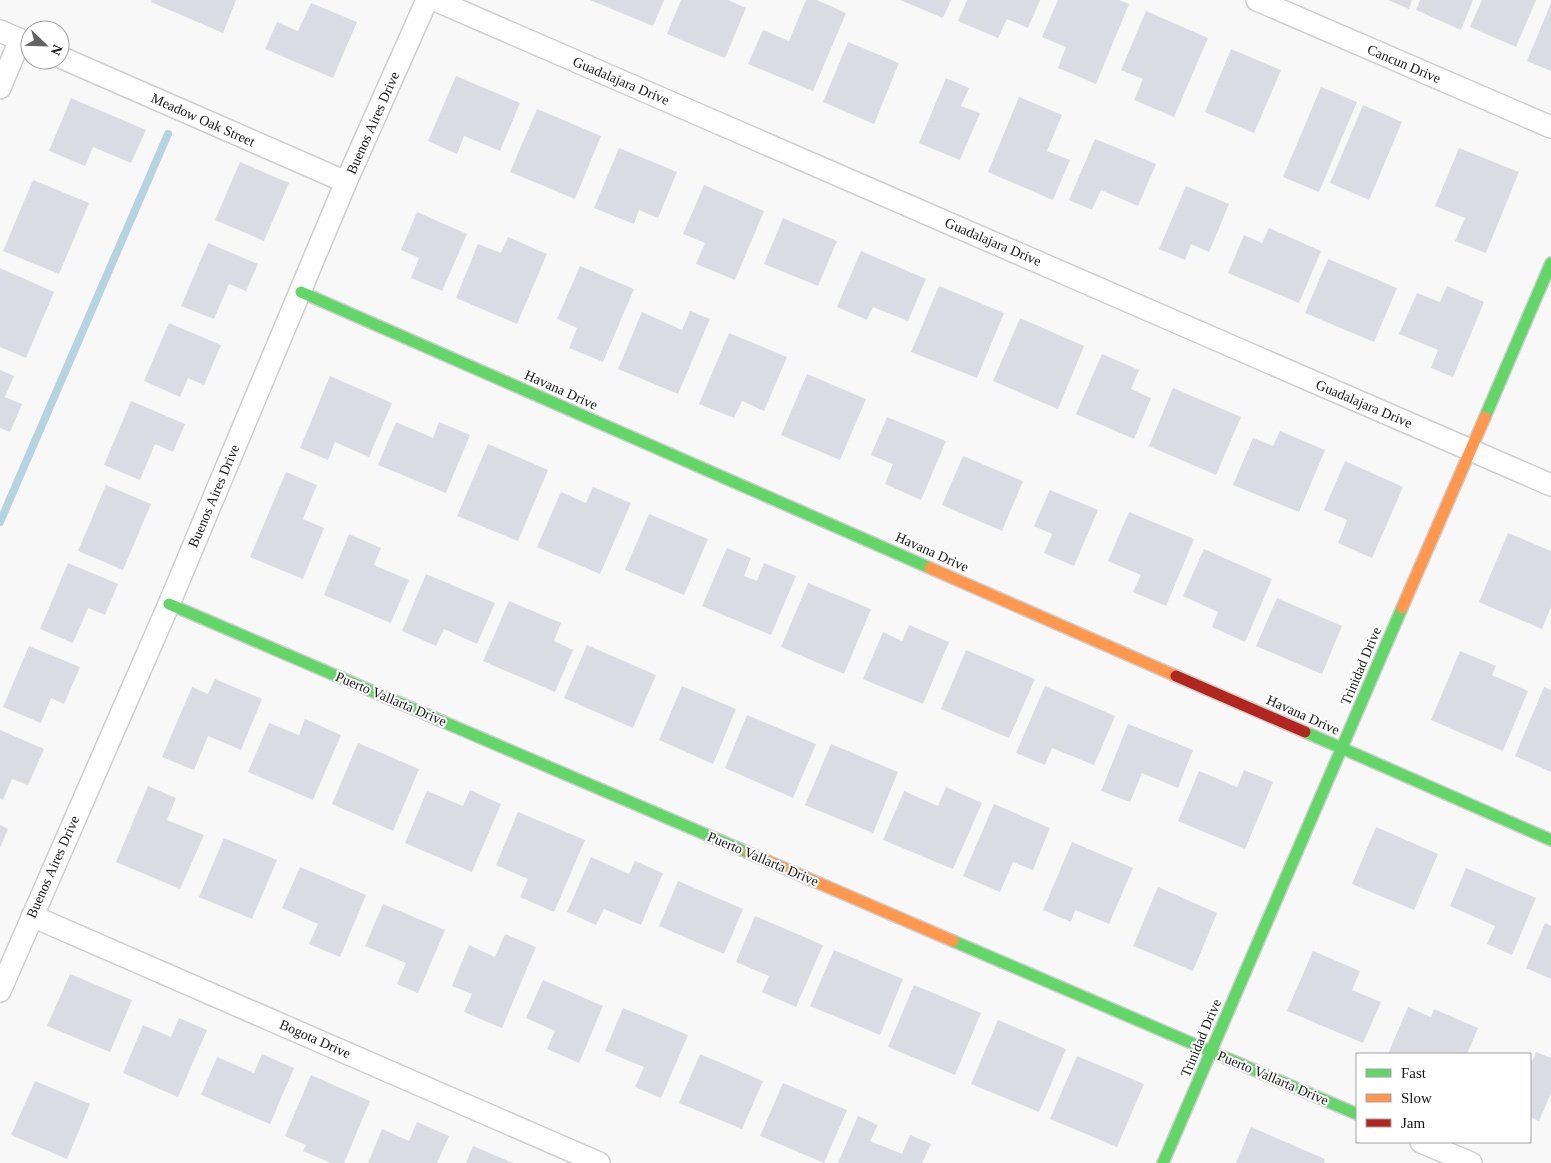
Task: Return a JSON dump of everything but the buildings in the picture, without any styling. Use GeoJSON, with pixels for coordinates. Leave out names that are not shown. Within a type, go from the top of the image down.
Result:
{"type":"FeatureCollection","features":[{"type":"Feature","properties":{"kind":"street","name":"Buenos Aires Drive"},"geometry":{"type":"LineString","coordinates":[[0,991],[169,604],[346,182],[427,0]]}},
{"type":"Feature","properties":{"kind":"street","name":"Guadalajara Drive"},"geometry":{"type":"LineString","coordinates":[[435,0],[1551,485]]}},
{"type":"Feature","properties":{"kind":"street","name":"Cancun Drive"},"geometry":{"type":"LineString","coordinates":[[1257,0],[1551,127]]}},
{"type":"Feature","properties":{"kind":"street"},"geometry":{"type":"LineString","coordinates":[[0,31],[20,40]]}},
{"type":"Feature","properties":{"kind":"street"},"geometry":{"type":"LineString","coordinates":[[0,88],[20,51]]}},
{"type":"Feature","properties":{"kind":"street","name":"Meadow Oak Street"},"geometry":{"type":"LineString","coordinates":[[70,61],[346,182]]}},
{"type":"Feature","properties":{"kind":"street","name":"Trinidad Drive"},"geometry":{"type":"LineString","coordinates":[[1163,1163],[1551,263]]}},
{"type":"Feature","properties":{"kind":"street","name":"Havana Drive"},"geometry":{"type":"LineString","coordinates":[[301,292],[1551,840]]}},
{"type":"Feature","properties":{"kind":"street","name":"Puerto Vallarta Drive"},"geometry":{"type":"LineString","coordinates":[[169,604],[1356,1114]]}},
{"type":"Feature","properties":{"kind":"street","name":"Bogota Drive"},"geometry":{"type":"LineString","coordinates":[[32,916],[598,1163]]}},
{"type":"Feature","properties":{"kind":"street"},"geometry":{"type":"LineString","coordinates":[[1423,1143],[1471,1163]]}},
{"type":"Feature","properties":{"kind":"waterway"},"geometry":{"type":"LineString","coordinates":[[0,522],[168,134]]}},
{"type":"Feature","properties":{"kind":"traffic: fast"},"geometry":{"type":"LineString","coordinates":[[1485,417],[1551,263]]}},
{"type":"Feature","properties":{"kind":"traffic: fast"},"geometry":{"type":"LineString","coordinates":[[301,292],[930,568]]}},
{"type":"Feature","properties":{"kind":"traffic: fast"},"geometry":{"type":"LineString","coordinates":[[169,604],[749,853]]}},
{"type":"Feature","properties":{"kind":"traffic: fast"},"geometry":{"type":"LineString","coordinates":[[1163,1163],[1402,608]]}},
{"type":"Feature","properties":{"kind":"traffic: fast"},"geometry":{"type":"LineString","coordinates":[[1305,732],[1551,840]]}},
{"type":"Feature","properties":{"kind":"traffic: fast"},"geometry":{"type":"LineString","coordinates":[[953,941],[1356,1114]]}},
{"type":"Feature","properties":{"kind":"traffic: slow"},"geometry":{"type":"LineString","coordinates":[[1402,608],[1485,417]]}},
{"type":"Feature","properties":{"kind":"traffic: slow"},"geometry":{"type":"LineString","coordinates":[[930,568],[1176,676]]}},
{"type":"Feature","properties":{"kind":"traffic: slow"},"geometry":{"type":"LineString","coordinates":[[749,853],[953,941]]}},
{"type":"Feature","properties":{"kind":"traffic: jam"},"geometry":{"type":"LineString","coordinates":[[1176,676],[1305,732]]}}]}
